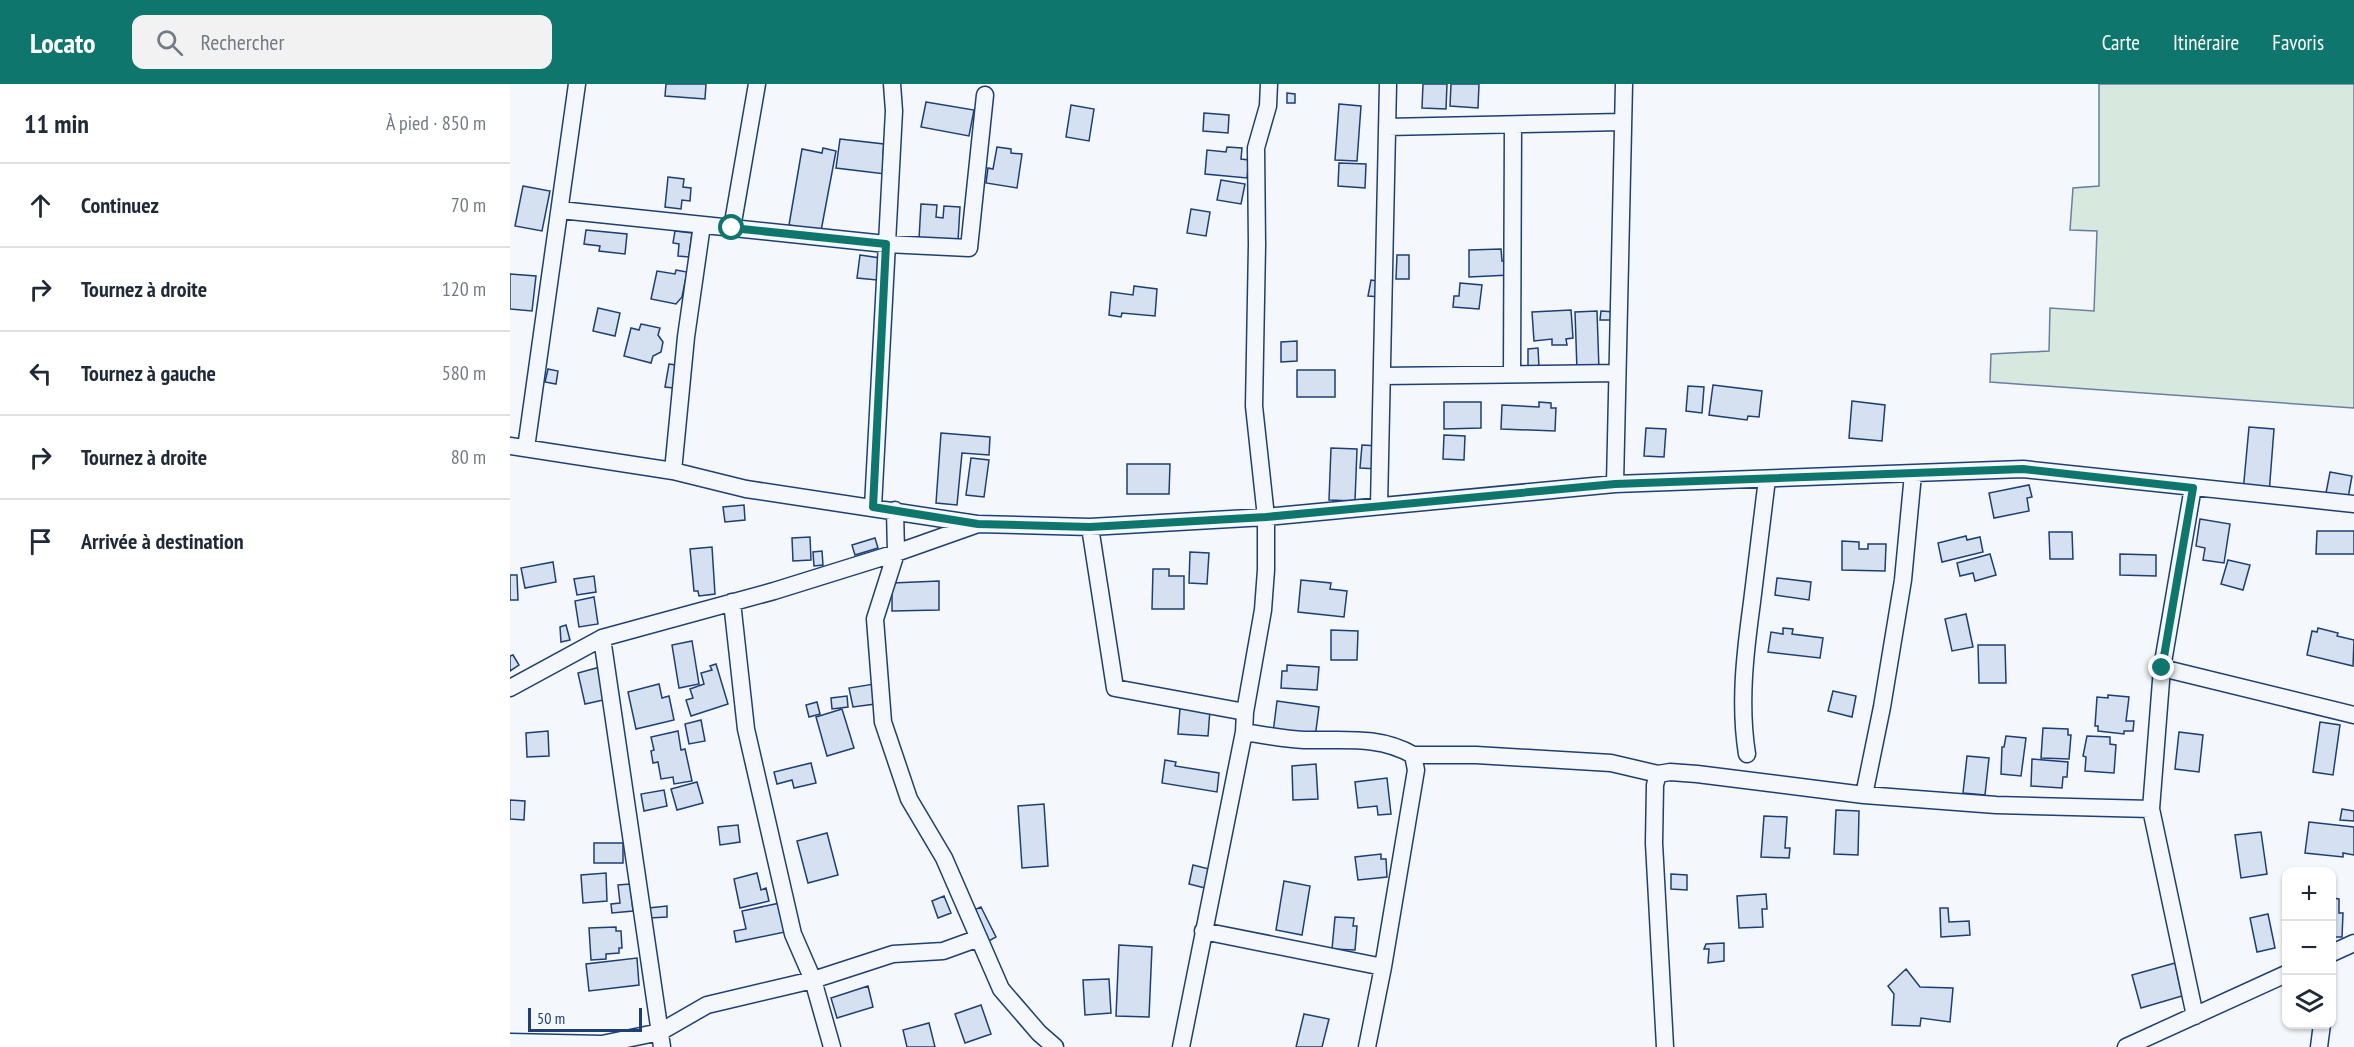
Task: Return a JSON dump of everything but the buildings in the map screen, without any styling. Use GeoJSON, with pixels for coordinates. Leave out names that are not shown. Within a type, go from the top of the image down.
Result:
{"type":"FeatureCollection","features":[{"type":"Feature","properties":{"kind":"street"},"geometry":{"type":"LineString","coordinates":[[577,84],[560,210],[518,447],[673,471],[746,489],[978,524],[1090,527],[1266,517],[1615,484],[2023,469],[2354,504]]}},
{"type":"Feature","properties":{"kind":"street"},"geometry":{"type":"LineString","coordinates":[[732,228],[757,84]]}},
{"type":"Feature","properties":{"kind":"street"},"geometry":{"type":"LineString","coordinates":[[873,507],[894,111],[892,84]]}},
{"type":"Feature","properties":{"kind":"street"},"geometry":{"type":"LineString","coordinates":[[1181,1047],[1244,732],[1245,712],[1263,610],[1266,517],[1254,406],[1256,148],[1268,106],[1269,84]]}},
{"type":"Feature","properties":{"kind":"street"},"geometry":{"type":"LineString","coordinates":[[1379,506],[1388,84]]}},
{"type":"Feature","properties":{"kind":"street"},"geometry":{"type":"LineString","coordinates":[[1615,484],[1624,84]]}},
{"type":"Feature","properties":{"kind":"street"},"geometry":{"type":"LineString","coordinates":[[560,210],[886,244],[969,248],[986,95]]}},
{"type":"Feature","properties":{"kind":"street"},"geometry":{"type":"LineString","coordinates":[[1387,127],[1622,122]]}},
{"type":"Feature","properties":{"kind":"street"},"geometry":{"type":"LineString","coordinates":[[1512,374],[1513,125]]}},
{"type":"Feature","properties":{"kind":"street"},"geometry":{"type":"LineString","coordinates":[[673,471],[686,337],[702,225]]}},
{"type":"Feature","properties":{"kind":"street"},"geometry":{"type":"LineString","coordinates":[[1382,376],[1617,373]]}},
{"type":"Feature","properties":{"kind":"street"},"geometry":{"type":"LineString","coordinates":[[1864,795],[1882,708],[1903,580],[1913,474]]}},
{"type":"Feature","properties":{"kind":"street"},"geometry":{"type":"LineString","coordinates":[[1747,754],[1742,724],[1743,694],[1748,628],[1767,479]]}},
{"type":"Feature","properties":{"kind":"street"},"geometry":{"type":"LineString","coordinates":[[2193,488],[2162,668],[2151,809],[2195,1016]]}},
{"type":"Feature","properties":{"kind":"street"},"geometry":{"type":"LineString","coordinates":[[895,510],[896,553],[875,620],[883,722],[909,798],[944,858],[1001,989],[1039,1033],[1055,1047]]}},
{"type":"Feature","properties":{"kind":"street"},"geometry":{"type":"LineString","coordinates":[[510,688],[602,638],[896,553],[978,524]]}},
{"type":"Feature","properties":{"kind":"street"},"geometry":{"type":"LineString","coordinates":[[1090,527],[1115,688],[1245,712]]}},
{"type":"Feature","properties":{"kind":"street"},"geometry":{"type":"LineString","coordinates":[[732,602],[746,729],[793,934],[813,980],[832,1047]]}},
{"type":"Feature","properties":{"kind":"street"},"geometry":{"type":"LineString","coordinates":[[602,638],[661,1039]]}},
{"type":"Feature","properties":{"kind":"street"},"geometry":{"type":"LineString","coordinates":[[2162,668],[2354,715]]}},
{"type":"Feature","properties":{"kind":"street"},"geometry":{"type":"LineString","coordinates":[[1244,732],[1301,740],[1379,741],[1413,755],[1476,755],[1611,763],[1659,774],[1670,772],[1697,774],[1864,795],[1996,805],[2151,809]]}},
{"type":"Feature","properties":{"kind":"street"},"geometry":{"type":"LineString","coordinates":[[1367,1047],[1383,967],[1416,770],[1413,755]]}},
{"type":"Feature","properties":{"kind":"street"},"geometry":{"type":"LineString","coordinates":[[1659,774],[1655,785],[1653,843],[1665,1047]]}},
{"type":"Feature","properties":{"kind":"street"},"geometry":{"type":"LineString","coordinates":[[1203,931],[1383,967]]}},
{"type":"Feature","properties":{"kind":"street"},"geometry":{"type":"LineString","coordinates":[[510,1042],[602,1044],[661,1039],[707,1005],[813,980],[893,954],[942,951],[979,938]]}},
{"type":"Feature","properties":{"kind":"street"},"geometry":{"type":"LineString","coordinates":[[2336,952],[2354,943]]}},
{"type":"Feature","properties":{"kind":"street"},"geometry":{"type":"LineString","coordinates":[[2126,1047],[2284,975]]}},
{"type":"Feature","properties":{"kind":"street"},"geometry":{"type":"LineString","coordinates":[[2319,1047],[2321,1029]]}},
{"type":"Feature","properties":{"kind":"shaded area"},"geometry":{"type":"Polygon","coordinates":[[[2099,84],[2354,84],[2354,408],[1990,382],[1991,354],[2049,351],[2050,308],[2094,311],[2097,231],[2070,230],[2073,188],[2099,186],[2099,84]]]}},
{"type":"Feature","properties":{"kind":"route"},"geometry":{"type":"LineString","coordinates":[[732,228],[886,244],[873,507],[978,524],[1090,527],[1266,517],[1615,484],[2023,469],[2193,488],[2162,668]]}}]}
